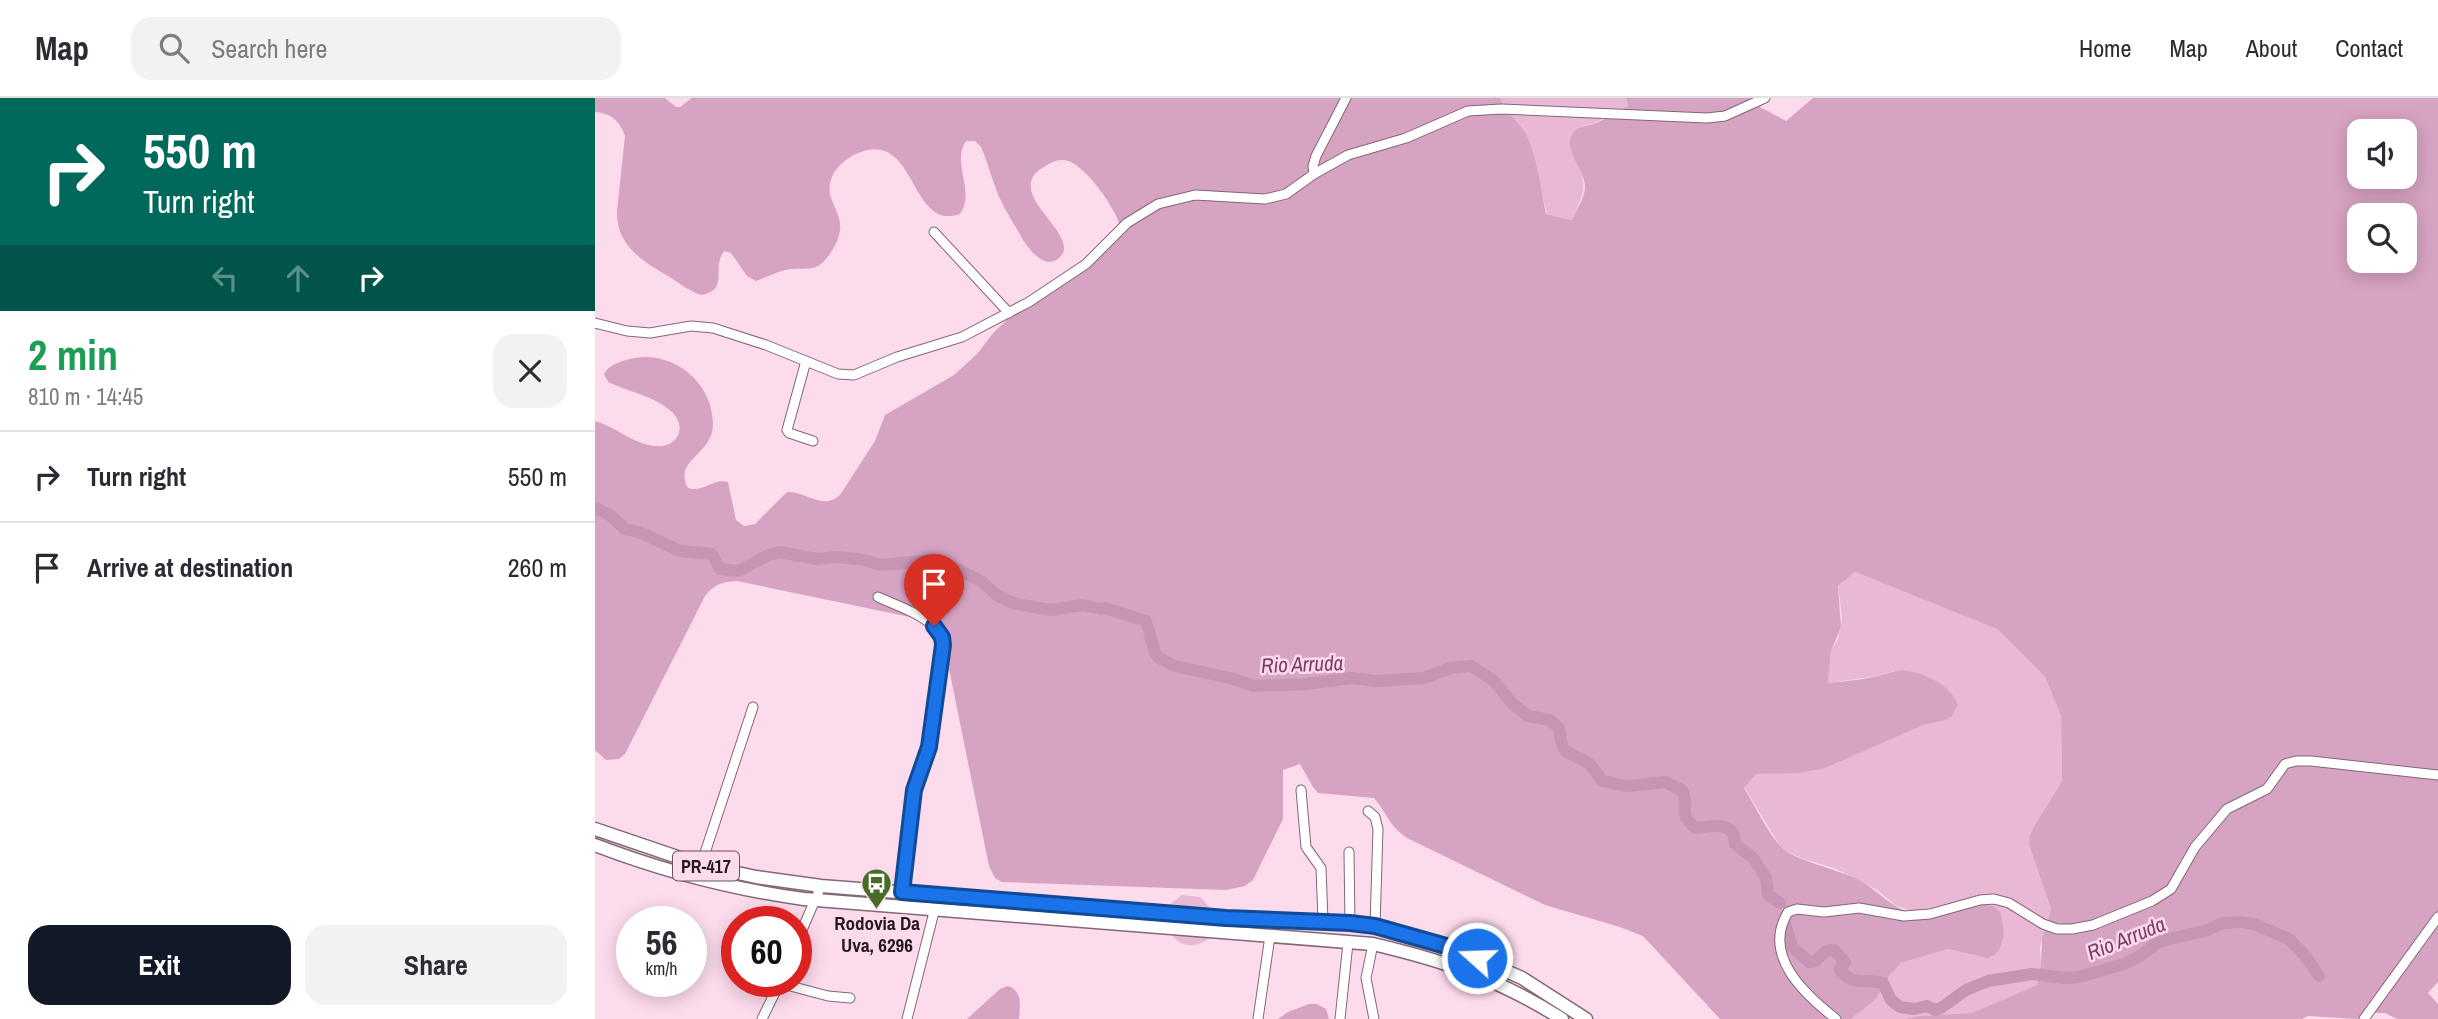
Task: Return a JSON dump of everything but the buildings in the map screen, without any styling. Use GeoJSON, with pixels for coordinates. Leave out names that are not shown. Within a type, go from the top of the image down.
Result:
{"type":"FeatureCollection","features":[{"type":"Feature","properties":{"kind":"main road","name":"PR-417"},"geometry":{"type":"LineString","coordinates":[[595,829],[701,865],[756,877],[821,886],[1226,918],[1323,921],[1375,926],[1446,946],[1477,958],[1522,978],[1586,1019]]}},
{"type":"Feature","properties":{"kind":"main road","name":"PR-417"},"geometry":{"type":"LineString","coordinates":[[595,845],[659,868],[718,884],[773,894],[1373,944],[1471,971],[1562,1019]]}},
{"type":"Feature","properties":{"kind":"street"},"geometry":{"type":"LineString","coordinates":[[1314,174],[1316,156],[1346,98]]}},
{"type":"Feature","properties":{"kind":"street"},"geometry":{"type":"LineString","coordinates":[[595,323],[627,331],[650,332],[691,326],[713,328],[766,345],[838,374],[854,375],[897,357],[962,337],[1009,313],[1076,271],[1126,223],[1158,204],[1195,195],[1265,199],[1286,194],[1348,155],[1406,138],[1468,111],[1501,109],[1707,118],[1734,113],[1765,98]]}},
{"type":"Feature","properties":{"kind":"street"},"geometry":{"type":"LineString","coordinates":[[934,232],[1009,313]]}},
{"type":"Feature","properties":{"kind":"street"},"geometry":{"type":"LineString","coordinates":[[806,361],[787,429],[789,433],[813,441]]}},
{"type":"Feature","properties":{"kind":"street"},"geometry":{"type":"LineString","coordinates":[[878,597],[934,626],[942,637],[943,645],[929,747],[914,790],[902,892]]}},
{"type":"Feature","properties":{"kind":"street"},"geometry":{"type":"LineString","coordinates":[[701,865],[753,707]]}},
{"type":"Feature","properties":{"kind":"street"},"geometry":{"type":"LineString","coordinates":[[1836,1019],[1798,984],[1782,960],[1779,948],[1783,920],[1788,912],[1797,909],[1824,912],[1860,908],[1904,916],[1930,914],[1980,900],[1994,899],[2009,903],[2043,924],[2057,929],[2082,927],[2114,918],[2171,889],[2195,847],[2227,809],[2267,789],[2285,764],[2311,761],[2438,775]]}},
{"type":"Feature","properties":{"kind":"street"},"geometry":{"type":"LineString","coordinates":[[1301,790],[1305,847],[1321,868],[1323,921]]}},
{"type":"Feature","properties":{"kind":"street"},"geometry":{"type":"LineString","coordinates":[[1368,811],[1375,817],[1378,829],[1375,926]]}},
{"type":"Feature","properties":{"kind":"street"},"geometry":{"type":"LineString","coordinates":[[1349,852],[1350,923]]}},
{"type":"Feature","properties":{"kind":"street"},"geometry":{"type":"LineString","coordinates":[[812,908],[821,886]]}},
{"type":"Feature","properties":{"kind":"street"},"geometry":{"type":"LineString","coordinates":[[907,1019],[935,908]]}},
{"type":"Feature","properties":{"kind":"street"},"geometry":{"type":"LineString","coordinates":[[2364,1019],[2438,917]]}},
{"type":"Feature","properties":{"kind":"street"},"geometry":{"type":"LineString","coordinates":[[1258,1019],[1270,936]]}},
{"type":"Feature","properties":{"kind":"street"},"geometry":{"type":"LineString","coordinates":[[1340,1019],[1348,943]]}},
{"type":"Feature","properties":{"kind":"street"},"geometry":{"type":"LineString","coordinates":[[1373,944],[1366,978],[1374,1019]]}},
{"type":"Feature","properties":{"kind":"street"},"geometry":{"type":"LineString","coordinates":[[812,991],[850,998]]}},
{"type":"Feature","properties":{"kind":"street"},"geometry":{"type":"LineString","coordinates":[[762,1019],[772,997]]}},
{"type":"Feature","properties":{"kind":"shaded area"},"geometry":{"type":"Polygon","coordinates":[[[595,98],[665,98],[680,107],[692,98],[1500,98],[1528,138],[1537,166],[1546,214],[1572,220],[1582,200],[1585,182],[1572,153],[1571,138],[1579,128],[1598,122],[1628,106],[1626,98],[1762,98],[1760,107],[1786,121],[1813,98],[2438,98],[2438,982],[2428,993],[2438,1004],[2438,1019],[2397,1019],[2385,1013],[2371,1013],[2357,1019],[2308,1016],[2302,1019],[1904,1019],[1972,1013],[2037,985],[2042,939],[2051,909],[2029,845],[2035,825],[2062,781],[2061,716],[2045,677],[1997,629],[1855,572],[1838,586],[1841,627],[1831,651],[1828,683],[1898,671],[1912,672],[1929,677],[1944,686],[1958,705],[1951,717],[1943,721],[1923,725],[1825,768],[1801,773],[1756,774],[1744,788],[1771,833],[1787,852],[1859,880],[1911,913],[1928,914],[1974,905],[1993,906],[2001,913],[2004,935],[1995,955],[1987,958],[1948,949],[1901,963],[1890,975],[1876,999],[1851,1019],[1720,1019],[1643,936],[1545,905],[1407,838],[1392,824],[1374,798],[1318,793],[1300,764],[1283,770],[1283,819],[1253,880],[1245,886],[1226,890],[1002,882],[995,878],[989,866],[943,639],[925,621],[737,581],[719,584],[705,596],[625,754],[619,759],[606,760],[595,750],[595,421],[639,442],[655,446],[669,444],[678,436],[679,430],[677,418],[665,407],[650,398],[608,382],[604,374],[608,368],[626,360],[657,358],[685,370],[696,380],[711,407],[713,423],[712,434],[707,443],[685,471],[688,488],[699,489],[718,482],[728,482],[736,520],[744,526],[755,524],[787,492],[821,501],[840,495],[875,441],[885,415],[954,375],[1009,318],[1073,276],[1120,226],[1107,199],[1083,171],[1068,161],[1052,162],[1035,174],[1031,183],[1036,202],[1063,241],[1064,250],[1060,257],[1055,261],[1044,261],[1030,249],[1009,217],[981,147],[975,141],[966,141],[962,150],[966,196],[964,205],[960,214],[944,216],[932,210],[922,199],[896,158],[884,151],[868,150],[846,160],[831,178],[830,194],[839,216],[840,230],[834,248],[819,266],[783,271],[756,281],[747,276],[731,253],[724,251],[720,258],[718,283],[710,292],[701,295],[640,258],[626,243],[618,223],[617,211],[625,136],[614,119],[595,112],[595,98]]]}},
{"type":"Feature","properties":{"kind":"shaded area"},"geometry":{"type":"Polygon","coordinates":[[[1500,98],[1626,98],[1628,106],[1593,124],[1582,126],[1572,153],[1581,172],[1583,186],[1572,220],[1547,214],[1528,138],[1502,105],[1500,98]]]}},
{"type":"Feature","properties":{"kind":"shaded area"},"geometry":{"type":"Polygon","coordinates":[[[1855,572],[1997,629],[2045,677],[2061,716],[2062,781],[2035,825],[2029,845],[2051,909],[2040,947],[2041,964],[2037,985],[1972,1013],[1904,1019],[1851,1019],[1876,999],[1890,975],[1901,963],[1948,949],[1987,958],[1918,914],[1895,905],[1859,880],[1782,849],[1744,787],[1756,774],[1813,771],[1923,725],[1943,721],[1894,671],[1828,683],[1831,651],[1838,639],[1842,617],[1838,586],[1855,572]]]}},
{"type":"Feature","properties":{"kind":"shaded area"},"geometry":{"type":"Polygon","coordinates":[[[1182,895],[1200,897],[1212,910],[1168,906],[1182,895]]]}},
{"type":"Feature","properties":{"kind":"shaded area"},"geometry":{"type":"Polygon","coordinates":[[[1169,931],[1213,934],[1201,943],[1189,945],[1178,941],[1169,931]]]}},
{"type":"Feature","properties":{"kind":"shaded area"},"geometry":{"type":"Polygon","coordinates":[[[1008,986],[1018,995],[1019,1019],[967,1019],[1000,989],[1008,986]]]}},
{"type":"Feature","properties":{"kind":"shaded area"},"geometry":{"type":"Polygon","coordinates":[[[1309,1004],[1317,1004],[1326,1009],[1329,1019],[1278,1019],[1288,1012],[1309,1004]]]}},
{"type":"Feature","properties":{"kind":"waterway","name":"Rio Arruda"},"geometry":{"type":"LineString","coordinates":[[595,508],[610,515],[625,529],[639,532],[680,551],[712,554],[720,569],[738,571],[779,552],[817,559],[858,559],[882,565],[934,560],[981,581],[998,596],[1016,604],[1051,610],[1083,605],[1105,608],[1146,621],[1155,653],[1159,658],[1175,666],[1254,686],[1307,684],[1351,678],[1377,681],[1423,678],[1451,668],[1471,666],[1493,680],[1512,703],[1528,716],[1550,720],[1559,728],[1564,749],[1589,764],[1602,781],[1627,786],[1665,782],[1682,790],[1685,815],[1690,823],[1696,828],[1722,826],[1731,831],[1735,844],[1753,858],[1766,878],[1768,895],[1780,903]]}},
{"type":"Feature","properties":{"kind":"waterway","name":"Rio Arruda"},"geometry":{"type":"LineString","coordinates":[[1785,923],[1792,947],[1809,962],[1815,961],[1826,951],[1834,950],[1845,962],[1840,969],[1844,975],[1854,980],[1883,983],[1891,1000],[1900,1007],[1914,1009],[1927,1006],[1935,1010],[1941,1008],[1966,990],[1988,981],[2032,974],[2079,977],[2124,964],[2157,943],[2205,931],[2223,923],[2243,922],[2256,925],[2289,939],[2319,976]]}},
{"type":"Feature","properties":{"kind":"place","name":"Rodovia Da Uva, 6296"},"geometry":{"type":"Point","coordinates":[877,911]}},
{"type":"Feature","properties":{"kind":"route"},"geometry":{"type":"LineString","coordinates":[[934,626],[942,637],[943,645],[929,747],[914,790],[902,892],[1226,918],[1350,923],[1375,926],[1446,946],[1477,958]]}}]}
